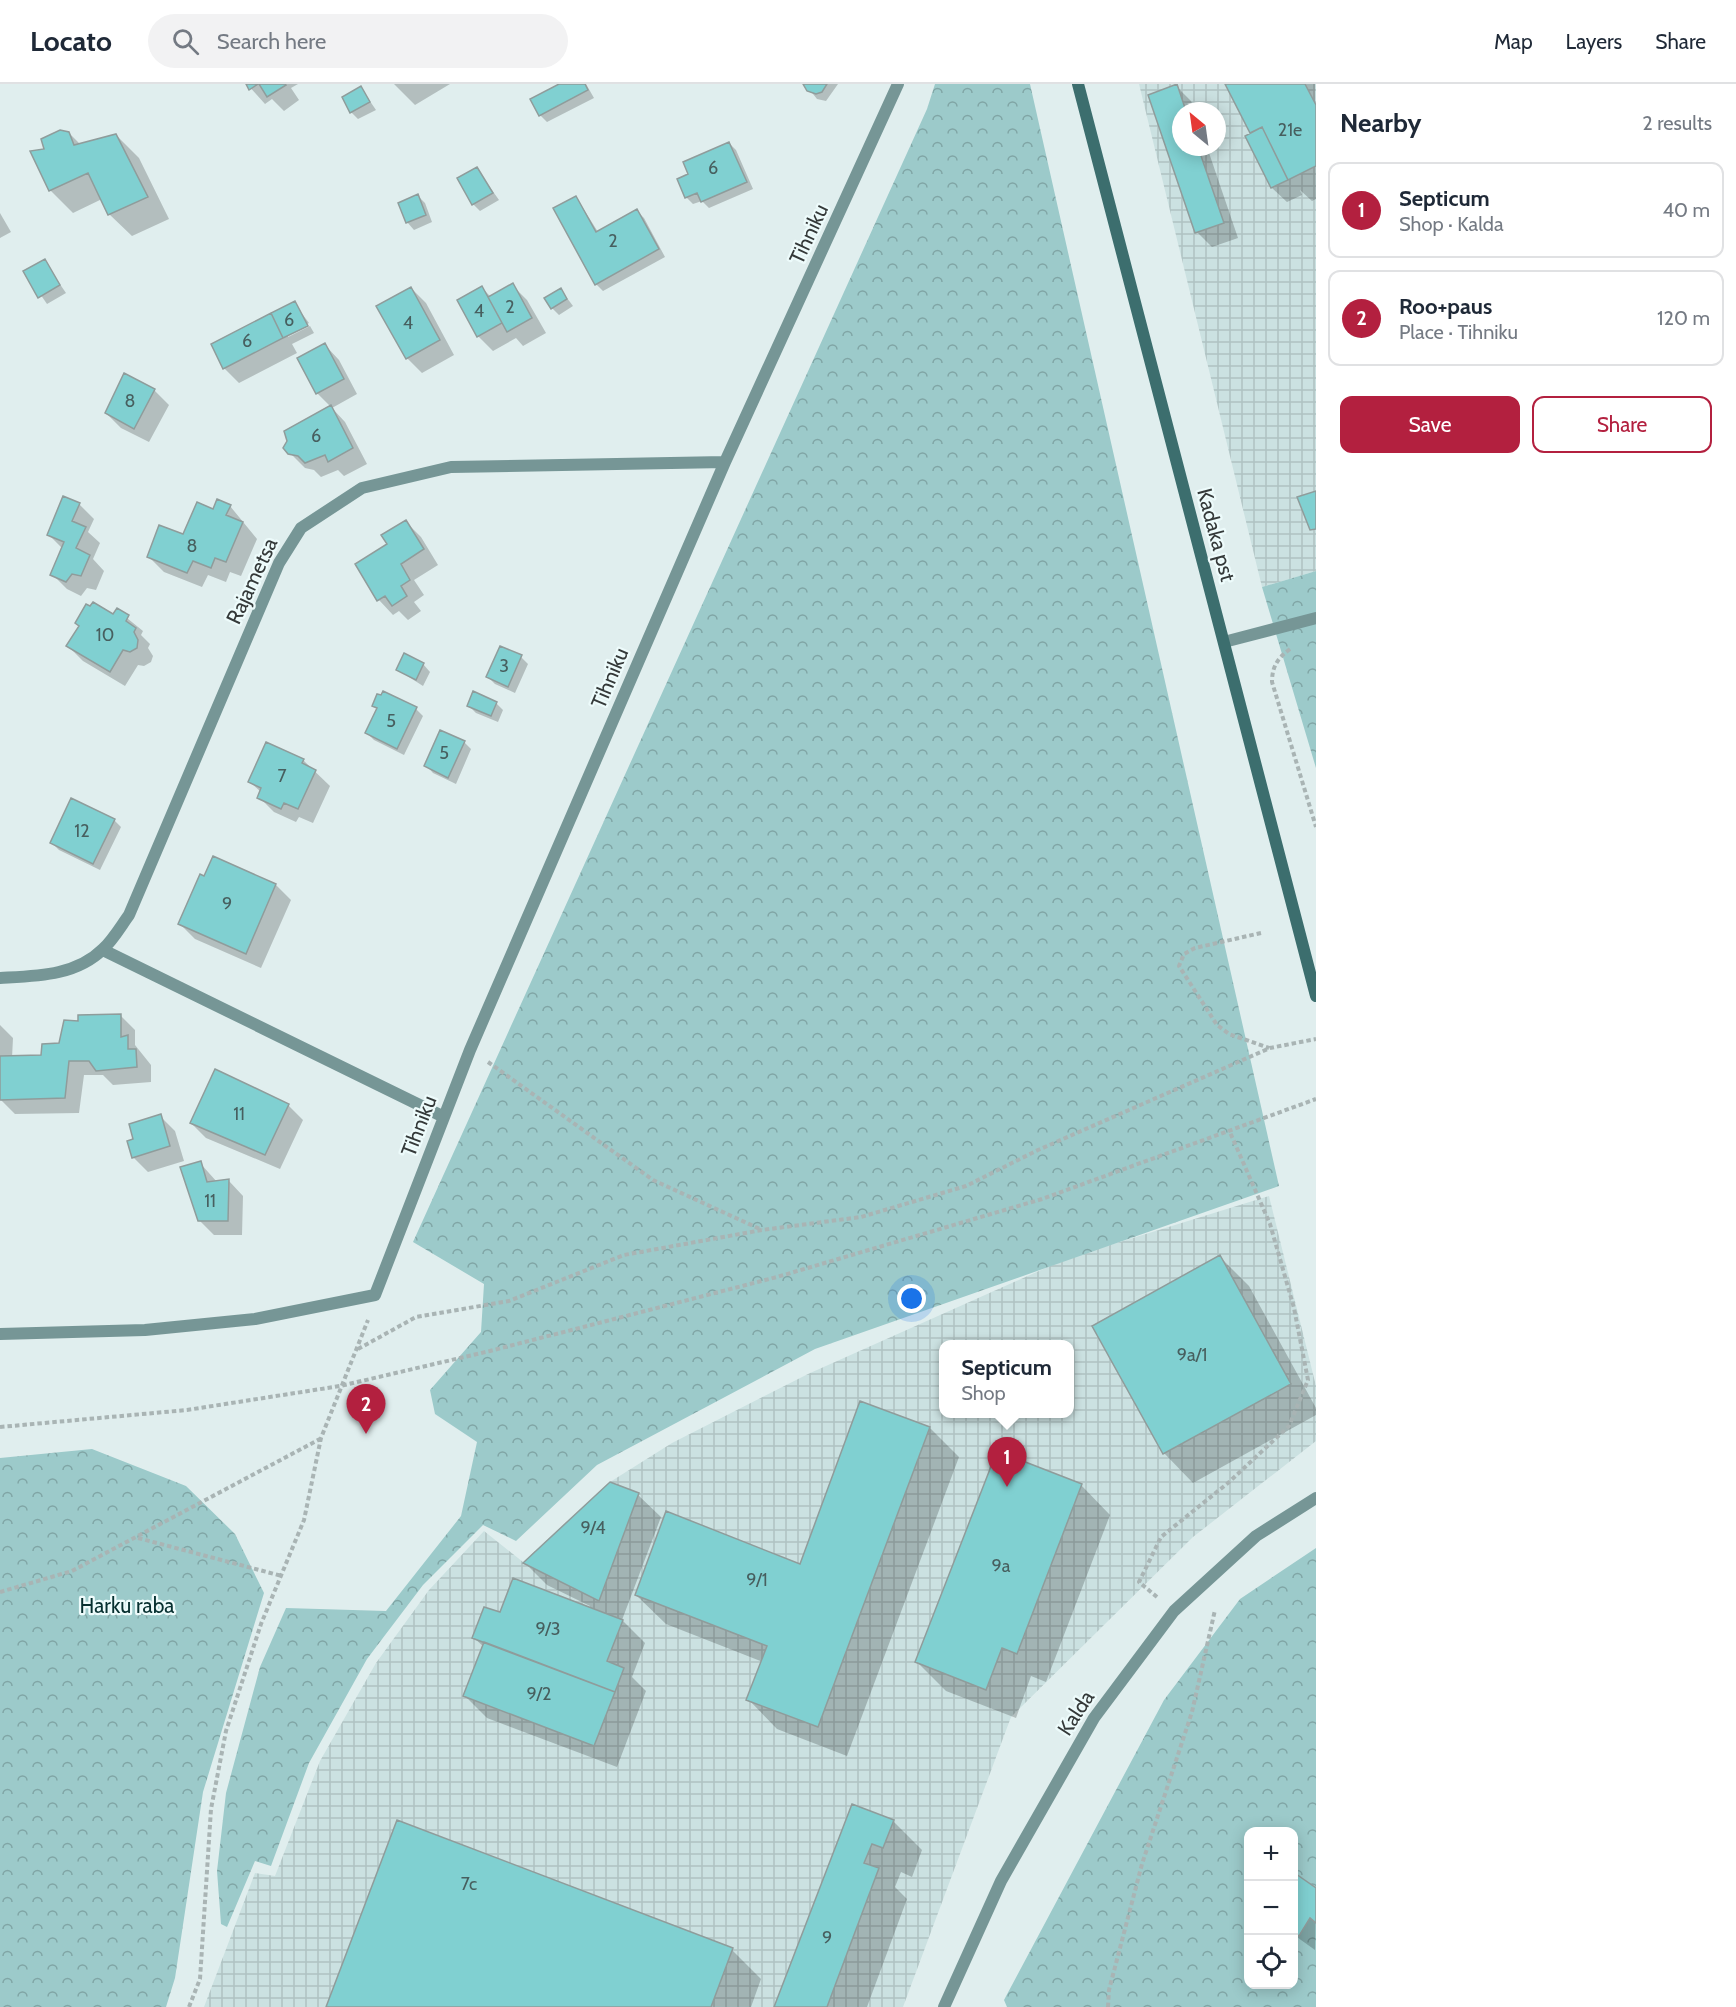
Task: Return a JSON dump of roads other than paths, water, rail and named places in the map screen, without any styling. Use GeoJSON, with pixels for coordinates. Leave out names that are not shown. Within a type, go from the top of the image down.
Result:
{"type":"FeatureCollection","features":[{"type":"Feature","properties":{"kind":"main road","name":"Kadaka pst"},"geometry":{"type":"LineString","coordinates":[[1078,84],[1316,996]]}},
{"type":"Feature","properties":{"kind":"street","name":"Tihniku"},"geometry":{"type":"LineString","coordinates":[[0,1334],[145,1330],[255,1319],[375,1295],[470,1050],[725,462],[897,84]]}},
{"type":"Feature","properties":{"kind":"street","name":"Rajametsa"},"geometry":{"type":"LineString","coordinates":[[0,978],[72,970],[103,950],[129,915],[279,562],[301,528],[362,488],[451,467],[725,462]]}},
{"type":"Feature","properties":{"kind":"street"},"geometry":{"type":"LineString","coordinates":[[1224,642],[1316,618]]}},
{"type":"Feature","properties":{"kind":"street"},"geometry":{"type":"LineString","coordinates":[[103,950],[444,1117]]}},
{"type":"Feature","properties":{"kind":"street","name":"Kalda"},"geometry":{"type":"LineString","coordinates":[[944,2007],[1001,1881],[1094,1718],[1174,1611],[1256,1536],[1316,1498]]}},
{"type":"Feature","properties":{"kind":"place","name":"Roo+paus"},"geometry":{"type":"Point","coordinates":[366,1434]}},
{"type":"Feature","properties":{"kind":"place","name":"Septicum"},"geometry":{"type":"Point","coordinates":[1007,1487]}},
{"type":"Feature","properties":{"kind":"park label","name":"Harku raba"},"geometry":{"type":"Point","coordinates":[127,1606]}}]}
